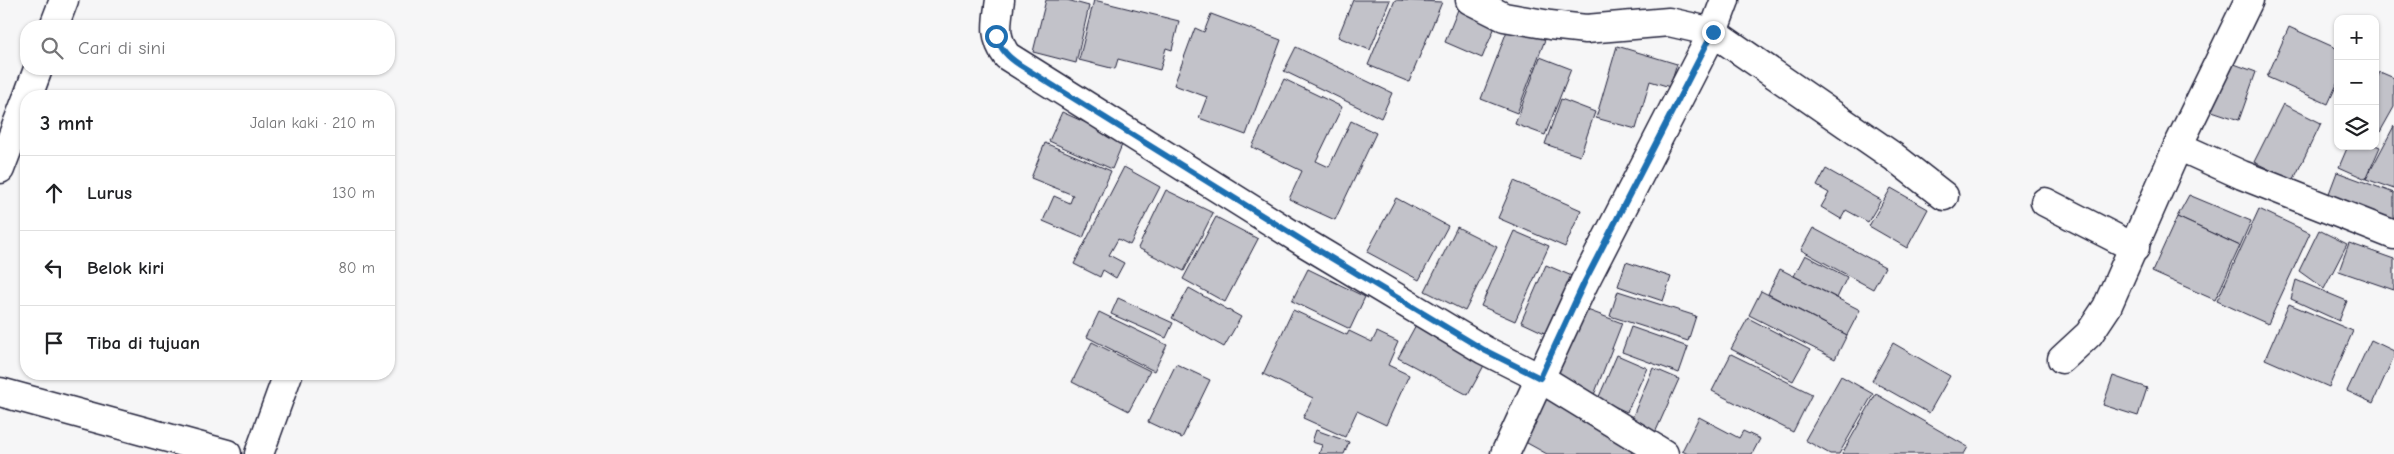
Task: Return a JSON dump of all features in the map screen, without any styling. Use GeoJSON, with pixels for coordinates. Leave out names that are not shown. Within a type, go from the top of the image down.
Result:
{"type":"FeatureCollection","features":[{"type":"Feature","properties":{"kind":"street"},"geometry":{"type":"LineString","coordinates":[[56,20],[64,0]]}},
{"type":"Feature","properties":{"kind":"street"},"geometry":{"type":"LineString","coordinates":[[1000,0],[996,36],[999,45],[1007,56],[1324,254],[1484,350],[1540,378],[1664,454]]}},
{"type":"Feature","properties":{"kind":"street"},"geometry":{"type":"LineString","coordinates":[[1470,0],[1504,16],[1550,25],[1586,29],[1669,22],[1713,32],[1894,157],[1944,196]]}},
{"type":"Feature","properties":{"kind":"street"},"geometry":{"type":"LineString","coordinates":[[1505,454],[1584,283],[1713,32],[1725,0]]}},
{"type":"Feature","properties":{"kind":"street"},"geometry":{"type":"LineString","coordinates":[[2062,359],[2089,334],[2107,308],[2135,248],[2178,146],[2249,0]]}},
{"type":"Feature","properties":{"kind":"street"},"geometry":{"type":"LineString","coordinates":[[30,90],[36,75]]}},
{"type":"Feature","properties":{"kind":"street"},"geometry":{"type":"LineString","coordinates":[[0,169],[20,138]]}},
{"type":"Feature","properties":{"kind":"street"},"geometry":{"type":"LineString","coordinates":[[2178,146],[2242,175],[2394,236]]}},
{"type":"Feature","properties":{"kind":"street"},"geometry":{"type":"LineString","coordinates":[[2045,202],[2135,248]]}},
{"type":"Feature","properties":{"kind":"street"},"geometry":{"type":"LineString","coordinates":[[259,454],[286,380]]}},
{"type":"Feature","properties":{"kind":"street"},"geometry":{"type":"LineString","coordinates":[[0,392],[228,454]]}},
{"type":"Feature","properties":{"kind":"building"},"geometry":{"type":"Polygon","coordinates":[[[1046,0],[1067,0],[1089,6],[1076,63],[1033,52],[1046,0]]]}},
{"type":"Feature","properties":{"kind":"building"},"geometry":{"type":"Polygon","coordinates":[[[1094,0],[1179,21],[1172,50],[1166,48],[1160,70],[1118,59],[1115,69],[1079,60],[1094,0]]]}},
{"type":"Feature","properties":{"kind":"building"},"geometry":{"type":"Polygon","coordinates":[[[1353,0],[1390,0],[1370,50],[1338,37],[1353,0]]]}},
{"type":"Feature","properties":{"kind":"building"},"geometry":{"type":"Polygon","coordinates":[[[1395,0],[1442,2],[1409,82],[1368,65],[1395,0]]]}},
{"type":"Feature","properties":{"kind":"building"},"geometry":{"type":"Polygon","coordinates":[[[1459,7],[1497,22],[1482,58],[1445,42],[1459,7]]]}},
{"type":"Feature","properties":{"kind":"building"},"geometry":{"type":"Polygon","coordinates":[[[1211,14],[1281,40],[1246,135],[1199,118],[1207,97],[1174,85],[1195,28],[1204,32],[1211,14]]]}},
{"type":"Feature","properties":{"kind":"building"},"geometry":{"type":"Polygon","coordinates":[[[1510,23],[1546,37],[1517,113],[1481,99],[1510,23]]]}},
{"type":"Feature","properties":{"kind":"building"},"geometry":{"type":"Polygon","coordinates":[[[2289,27],[2334,47],[2334,91],[2328,104],[2267,77],[2289,27]]]}},
{"type":"Feature","properties":{"kind":"building"},"geometry":{"type":"Polygon","coordinates":[[[1617,46],[1677,64],[1670,87],[1650,81],[1636,129],[1596,118],[1617,46]]]}},
{"type":"Feature","properties":{"kind":"building"},"geometry":{"type":"Polygon","coordinates":[[[1296,47],[1392,93],[1381,118],[1284,71],[1296,47]]]}},
{"type":"Feature","properties":{"kind":"building"},"geometry":{"type":"Polygon","coordinates":[[[1540,57],[1571,69],[1545,135],[1515,124],[1540,57]]]}},
{"type":"Feature","properties":{"kind":"building"},"geometry":{"type":"Polygon","coordinates":[[[2226,61],[2256,72],[2239,120],[2209,110],[2226,61]]]}},
{"type":"Feature","properties":{"kind":"building"},"geometry":{"type":"Polygon","coordinates":[[[2380,72],[2394,78],[2394,107],[2379,134],[2379,105],[2380,72]]]}},
{"type":"Feature","properties":{"kind":"building"},"geometry":{"type":"Polygon","coordinates":[[[1284,79],[1342,107],[1316,161],[1329,167],[1351,121],[1376,133],[1335,220],[1289,199],[1302,171],[1252,147],[1284,79]]]}},
{"type":"Feature","properties":{"kind":"building"},"geometry":{"type":"Polygon","coordinates":[[[1561,99],[1595,112],[1580,156],[1545,144],[1561,99]]]}},
{"type":"Feature","properties":{"kind":"building"},"geometry":{"type":"Polygon","coordinates":[[[2283,104],[2321,123],[2293,181],[2254,162],[2283,104]]]}},
{"type":"Feature","properties":{"kind":"building"},"geometry":{"type":"Polygon","coordinates":[[[1062,112],[1124,140],[1112,169],[1049,141],[1062,112]]]}},
{"type":"Feature","properties":{"kind":"building"},"geometry":{"type":"Polygon","coordinates":[[[2394,126],[2394,189],[2366,179],[2394,126]]]}},
{"type":"Feature","properties":{"kind":"building"},"geometry":{"type":"Polygon","coordinates":[[[1045,143],[1111,171],[1083,238],[1043,221],[1054,196],[1070,203],[1073,195],[1031,178],[1045,143]]]}},
{"type":"Feature","properties":{"kind":"building"},"geometry":{"type":"Polygon","coordinates":[[[2346,150],[2379,150],[2366,179],[2339,167],[2346,150]]]}},
{"type":"Feature","properties":{"kind":"building"},"geometry":{"type":"Polygon","coordinates":[[[1124,167],[1160,187],[1130,245],[1118,239],[1109,255],[1124,263],[1116,278],[1103,270],[1100,277],[1074,264],[1124,167]]]}},
{"type":"Feature","properties":{"kind":"building"},"geometry":{"type":"Polygon","coordinates":[[[1826,169],[1881,200],[1868,222],[1846,210],[1841,219],[1821,207],[1829,193],[1817,186],[1826,169]]]}},
{"type":"Feature","properties":{"kind":"building"},"geometry":{"type":"Polygon","coordinates":[[[2337,172],[2394,193],[2394,217],[2390,228],[2325,204],[2337,172]]]}},
{"type":"Feature","properties":{"kind":"building"},"geometry":{"type":"Polygon","coordinates":[[[1514,181],[1581,210],[1565,247],[1498,218],[1514,181]]]}},
{"type":"Feature","properties":{"kind":"building"},"geometry":{"type":"Polygon","coordinates":[[[1891,188],[1928,209],[1907,248],[1869,226],[1891,188]]]}},
{"type":"Feature","properties":{"kind":"building"},"geometry":{"type":"Polygon","coordinates":[[[1166,190],[1213,213],[1184,271],[1138,248],[1166,190]]]}},
{"type":"Feature","properties":{"kind":"building"},"geometry":{"type":"Polygon","coordinates":[[[2189,195],[2251,221],[2240,246],[2177,217],[2189,195]]]}},
{"type":"Feature","properties":{"kind":"building"},"geometry":{"type":"Polygon","coordinates":[[[1396,198],[1448,226],[1419,280],[1367,252],[1396,198]]]}},
{"type":"Feature","properties":{"kind":"building"},"geometry":{"type":"Polygon","coordinates":[[[2259,209],[2310,233],[2268,324],[2217,301],[2259,209]]]}},
{"type":"Feature","properties":{"kind":"building"},"geometry":{"type":"Polygon","coordinates":[[[1216,217],[1258,239],[1225,302],[1183,279],[1216,217]]]}},
{"type":"Feature","properties":{"kind":"building"},"geometry":{"type":"Polygon","coordinates":[[[2177,217],[2240,246],[2215,300],[2152,272],[2177,217]]]}},
{"type":"Feature","properties":{"kind":"building"},"geometry":{"type":"Polygon","coordinates":[[[1457,227],[1497,247],[1465,311],[1425,291],[1457,227]]]}},
{"type":"Feature","properties":{"kind":"building"},"geometry":{"type":"Polygon","coordinates":[[[1813,228],[1885,267],[1873,289],[1801,250],[1813,228]]]}},
{"type":"Feature","properties":{"kind":"building"},"geometry":{"type":"Polygon","coordinates":[[[2319,230],[2347,244],[2324,289],[2299,271],[2319,230]]]}},
{"type":"Feature","properties":{"kind":"building"},"geometry":{"type":"Polygon","coordinates":[[[1514,231],[1549,246],[1515,321],[1481,306],[1514,231]]]}},
{"type":"Feature","properties":{"kind":"building"},"geometry":{"type":"Polygon","coordinates":[[[2349,243],[2394,259],[2394,290],[2339,271],[2349,243]]]}},
{"type":"Feature","properties":{"kind":"building"},"geometry":{"type":"Polygon","coordinates":[[[1805,255],[1847,277],[1837,298],[1794,276],[1805,255]]]}},
{"type":"Feature","properties":{"kind":"building"},"geometry":{"type":"Polygon","coordinates":[[[1626,262],[1671,277],[1663,301],[1618,286],[1626,262]]]}},
{"type":"Feature","properties":{"kind":"building"},"geometry":{"type":"Polygon","coordinates":[[[1546,265],[1579,279],[1553,337],[1521,322],[1546,265]]]}},
{"type":"Feature","properties":{"kind":"building"},"geometry":{"type":"Polygon","coordinates":[[[1308,269],[1365,297],[1350,329],[1292,301],[1308,269]]]}},
{"type":"Feature","properties":{"kind":"building"},"geometry":{"type":"Polygon","coordinates":[[[1780,269],[1860,310],[1847,335],[1768,294],[1780,269]]]}},
{"type":"Feature","properties":{"kind":"building"},"geometry":{"type":"Polygon","coordinates":[[[2296,280],[2347,301],[2339,321],[2291,299],[2296,280]]]}},
{"type":"Feature","properties":{"kind":"building"},"geometry":{"type":"Polygon","coordinates":[[[1189,288],[1241,317],[1224,347],[1172,318],[1189,288]]]}},
{"type":"Feature","properties":{"kind":"building"},"geometry":{"type":"Polygon","coordinates":[[[1618,291],[1696,316],[1688,341],[1610,316],[1618,291]]]}},
{"type":"Feature","properties":{"kind":"building"},"geometry":{"type":"Polygon","coordinates":[[[1761,291],[1847,335],[1835,359],[1749,315],[1761,291]]]}},
{"type":"Feature","properties":{"kind":"building"},"geometry":{"type":"Polygon","coordinates":[[[1118,298],[1173,323],[1166,338],[1111,314],[1118,298]]]}},
{"type":"Feature","properties":{"kind":"building"},"geometry":{"type":"Polygon","coordinates":[[[2289,304],[2353,331],[2329,387],[2265,359],[2289,304]]]}},
{"type":"Feature","properties":{"kind":"building"},"geometry":{"type":"Polygon","coordinates":[[[1582,308],[1622,323],[1594,395],[1555,381],[1582,308]]]}},
{"type":"Feature","properties":{"kind":"building"},"geometry":{"type":"Polygon","coordinates":[[[1293,310],[1347,335],[1349,331],[1372,342],[1377,332],[1398,342],[1388,365],[1409,375],[1386,425],[1357,411],[1345,437],[1303,418],[1313,398],[1263,374],[1293,310]]]}},
{"type":"Feature","properties":{"kind":"building"},"geometry":{"type":"Polygon","coordinates":[[[1099,312],[1167,345],[1154,371],[1087,337],[1099,312]]]}},
{"type":"Feature","properties":{"kind":"building"},"geometry":{"type":"Polygon","coordinates":[[[1748,318],[1810,350],[1793,381],[1731,349],[1748,318]]]}},
{"type":"Feature","properties":{"kind":"building"},"geometry":{"type":"Polygon","coordinates":[[[1418,321],[1488,358],[1468,395],[1398,358],[1418,321]]]}},
{"type":"Feature","properties":{"kind":"building"},"geometry":{"type":"Polygon","coordinates":[[[1631,327],[1688,347],[1679,373],[1622,352],[1631,327]]]}},
{"type":"Feature","properties":{"kind":"building"},"geometry":{"type":"Polygon","coordinates":[[[2371,340],[2394,351],[2394,356],[2373,403],[2347,391],[2371,340]]]}},
{"type":"Feature","properties":{"kind":"building"},"geometry":{"type":"Polygon","coordinates":[[[1092,342],[1150,371],[1129,411],[1072,382],[1092,342]]]}},
{"type":"Feature","properties":{"kind":"building"},"geometry":{"type":"Polygon","coordinates":[[[1893,343],[1950,376],[1929,413],[1872,381],[1893,343]]]}},
{"type":"Feature","properties":{"kind":"building"},"geometry":{"type":"Polygon","coordinates":[[[1731,354],[1812,394],[1793,432],[1712,391],[1731,354]]]}},
{"type":"Feature","properties":{"kind":"building"},"geometry":{"type":"Polygon","coordinates":[[[1617,355],[1647,368],[1627,412],[1598,399],[1617,355]]]}},
{"type":"Feature","properties":{"kind":"building"},"geometry":{"type":"Polygon","coordinates":[[[1176,364],[1210,380],[1182,438],[1148,422],[1176,364]]]}},
{"type":"Feature","properties":{"kind":"building"},"geometry":{"type":"Polygon","coordinates":[[[1653,368],[1679,379],[1655,433],[1630,423],[1653,368]]]}},
{"type":"Feature","properties":{"kind":"building"},"geometry":{"type":"Polygon","coordinates":[[[1841,376],[1873,394],[1839,454],[1830,454],[1805,440],[1841,376]]]}},
{"type":"Feature","properties":{"kind":"building"},"geometry":{"type":"Polygon","coordinates":[[[2113,376],[2147,388],[2138,416],[2103,405],[2113,376]]]}},
{"type":"Feature","properties":{"kind":"building"},"geometry":{"type":"Polygon","coordinates":[[[1545,389],[1638,442],[1631,454],[1547,454],[1518,438],[1545,389]]]}},
{"type":"Feature","properties":{"kind":"building"},"geometry":{"type":"Polygon","coordinates":[[[1876,394],[1968,447],[1964,454],[1842,454],[1876,394]]]}},
{"type":"Feature","properties":{"kind":"building"},"geometry":{"type":"Polygon","coordinates":[[[1699,417],[1739,438],[1743,431],[1760,439],[1752,454],[1688,454],[1682,451],[1699,417]]]}},
{"type":"Feature","properties":{"kind":"building"},"geometry":{"type":"Polygon","coordinates":[[[1316,430],[1349,442],[1344,454],[1319,454],[1322,445],[1312,442],[1316,430]]]}},
{"type":"Feature","properties":{"kind":"route"},"geometry":{"type":"LineString","coordinates":[[996,36],[999,45],[1007,56],[1020,65],[1308,244],[1484,350],[1540,378],[1584,283],[1713,32]]}}]}
